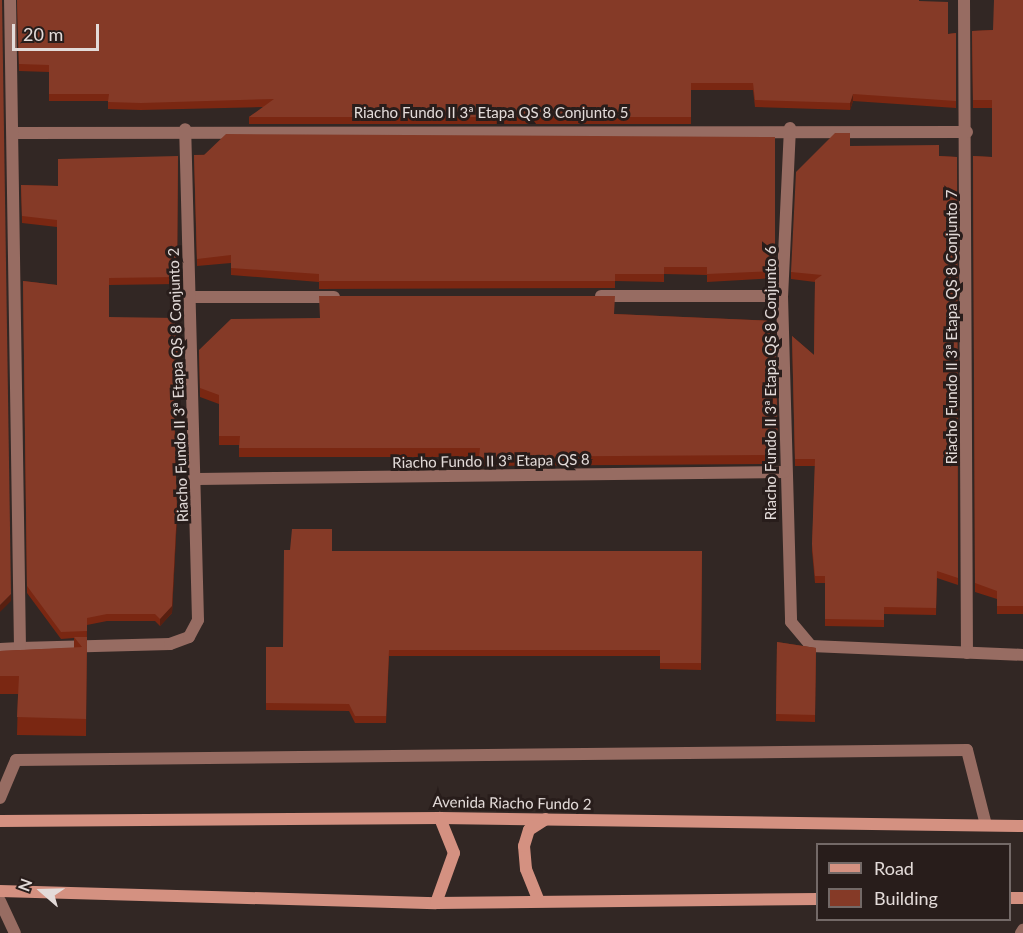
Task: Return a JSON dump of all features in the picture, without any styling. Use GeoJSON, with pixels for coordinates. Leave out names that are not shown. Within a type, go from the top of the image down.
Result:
{"type":"FeatureCollection","features":[{"type":"Feature","properties":{"kind":"main road"},"geometry":{"type":"LineString","coordinates":[[436,903],[454,853],[440,818]]}},
{"type":"Feature","properties":{"kind":"main road","name":"Avenida Riacho Fundo 2"},"geometry":{"type":"LineString","coordinates":[[0,821],[547,818],[1023,826]]}},
{"type":"Feature","properties":{"kind":"main road"},"geometry":{"type":"LineString","coordinates":[[538,899],[525,869],[524,846],[529,830],[547,818]]}},
{"type":"Feature","properties":{"kind":"main road"},"geometry":{"type":"LineString","coordinates":[[0,891],[436,903],[538,899],[816,898]]}},
{"type":"Feature","properties":{"kind":"street"},"geometry":{"type":"LineString","coordinates":[[0,649],[20,648],[14,133],[10,0]]}},
{"type":"Feature","properties":{"kind":"street","name":"Riacho Fundo II 3ª Etapa QS 8 Conjunto 7"},"geometry":{"type":"LineString","coordinates":[[964,0],[967,132],[967,653]]}},
{"type":"Feature","properties":{"kind":"street","name":"Riacho Fundo II 3ª Etapa QS 8 Conjunto 5"},"geometry":{"type":"LineString","coordinates":[[14,133],[185,129],[790,128],[967,132]]}},
{"type":"Feature","properties":{"kind":"street","name":"Riacho Fundo II 3ª Etapa QS 8 Conjunto 6"},"geometry":{"type":"LineString","coordinates":[[790,128],[782,296],[784,472],[791,622],[798,637],[811,646],[967,653]]}},
{"type":"Feature","properties":{"kind":"street","name":"Riacho Fundo II 3ª Etapa QS 8 Conjunto 2"},"geometry":{"type":"LineString","coordinates":[[20,648],[170,644],[189,637],[198,620],[198,479],[185,129]]}},
{"type":"Feature","properties":{"kind":"street"},"geometry":{"type":"LineString","coordinates":[[581,296],[782,296]]}},
{"type":"Feature","properties":{"kind":"street"},"geometry":{"type":"LineString","coordinates":[[190,297],[344,297]]}},
{"type":"Feature","properties":{"kind":"street","name":"Riacho Fundo II 3ª Etapa QS 8"},"geometry":{"type":"LineString","coordinates":[[198,479],[784,472]]}},
{"type":"Feature","properties":{"kind":"street"},"geometry":{"type":"LineString","coordinates":[[967,653],[1023,654]]}},
{"type":"Feature","properties":{"kind":"street"},"geometry":{"type":"LineString","coordinates":[[0,798],[16,760],[967,750],[987,825]]}},
{"type":"Feature","properties":{"kind":"street"},"geometry":{"type":"LineString","coordinates":[[0,901],[15,933]]}},
{"type":"Feature","properties":{"kind":"building"},"geometry":{"type":"Polygon","coordinates":[[[0,0],[2,0],[11,594],[0,605],[0,0]]]}},
{"type":"Feature","properties":{"kind":"building"},"geometry":{"type":"Polygon","coordinates":[[[17,0],[919,0],[948,2],[948,34],[956,33],[956,101],[853,94],[850,103],[755,100],[753,83],[691,83],[691,117],[249,117],[274,99],[108,102],[109,94],[49,94],[49,65],[19,64],[17,0]]]}},
{"type":"Feature","properties":{"kind":"building"},"geometry":{"type":"Polygon","coordinates":[[[994,0],[1023,0],[1023,606],[997,606],[997,591],[975,583],[973,156],[992,157],[992,100],[973,100],[972,31],[993,30],[994,0]]]}},
{"type":"Feature","properties":{"kind":"building"},"geometry":{"type":"Polygon","coordinates":[[[835,133],[850,133],[850,146],[939,145],[939,156],[957,157],[958,578],[937,571],[936,608],[884,607],[884,620],[825,619],[825,576],[815,576],[812,544],[815,459],[795,459],[792,336],[814,355],[815,280],[822,275],[791,272],[796,172],[835,133]]]}},
{"type":"Feature","properties":{"kind":"building"},"geometry":{"type":"Polygon","coordinates":[[[226,134],[775,137],[775,271],[707,274],[707,267],[664,267],[664,274],[615,274],[615,281],[319,281],[319,274],[231,268],[231,255],[197,259],[194,155],[204,155],[226,134]]]}},
{"type":"Feature","properties":{"kind":"building"},"geometry":{"type":"Polygon","coordinates":[[[178,156],[177,277],[109,278],[109,317],[177,318],[178,373],[183,368],[184,384],[173,380],[177,510],[172,606],[160,619],[155,614],[107,614],[87,618],[87,631],[61,632],[27,586],[23,281],[57,285],[57,220],[22,216],[21,185],[58,186],[58,159],[178,156]]]}},
{"type":"Feature","properties":{"kind":"building"},"geometry":{"type":"Polygon","coordinates":[[[319,296],[615,296],[614,314],[775,321],[778,455],[479,457],[480,448],[239,448],[240,436],[219,436],[219,395],[200,388],[199,350],[231,319],[320,318],[319,296]]]}},
{"type":"Feature","properties":{"kind":"building"},"geometry":{"type":"Polygon","coordinates":[[[292,529],[332,529],[332,551],[702,551],[701,663],[660,663],[660,650],[389,650],[386,716],[355,716],[349,704],[266,703],[266,647],[283,647],[284,550],[290,550],[292,529]]]}},
{"type":"Feature","properties":{"kind":"building"},"geometry":{"type":"Polygon","coordinates":[[[74,637],[87,637],[86,719],[17,717],[19,676],[0,676],[0,651],[82,647],[74,637]]]}},
{"type":"Feature","properties":{"kind":"building"},"geometry":{"type":"Polygon","coordinates":[[[777,642],[816,648],[815,715],[776,714],[777,642]]]}}]}
